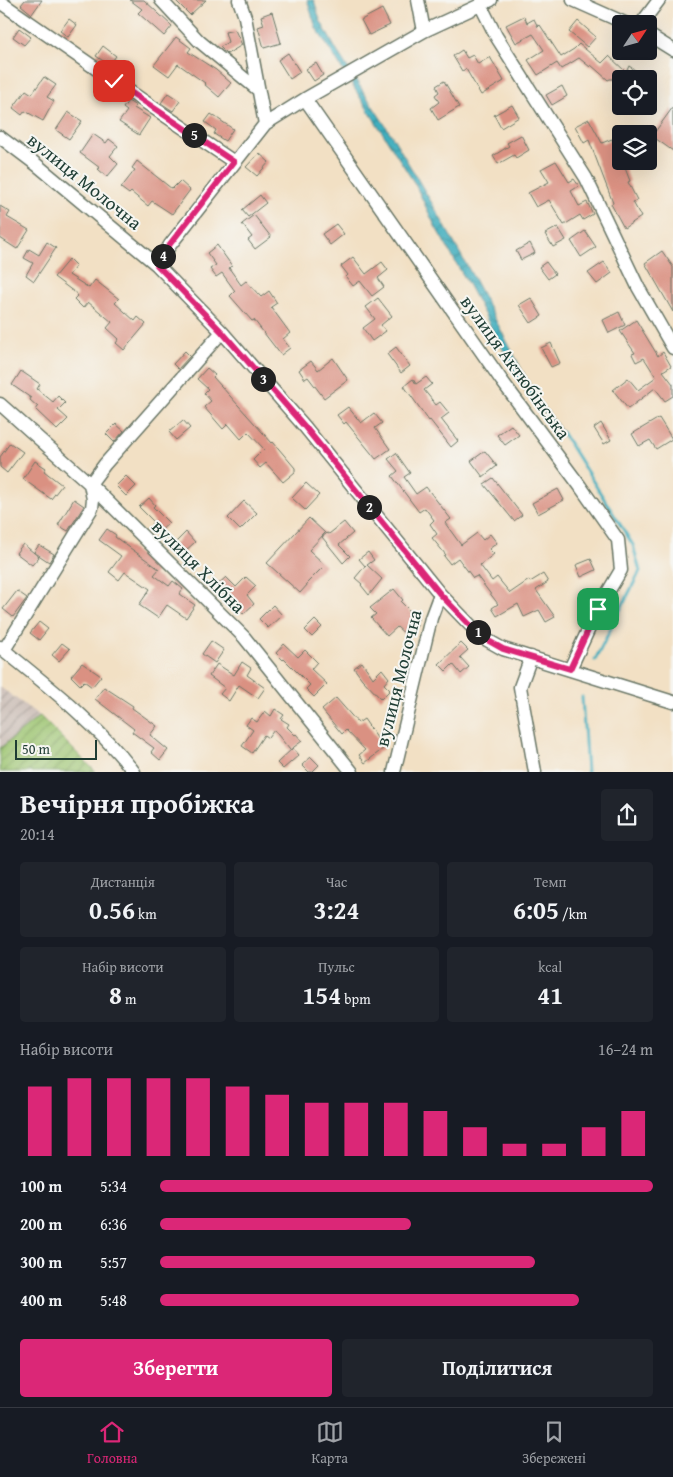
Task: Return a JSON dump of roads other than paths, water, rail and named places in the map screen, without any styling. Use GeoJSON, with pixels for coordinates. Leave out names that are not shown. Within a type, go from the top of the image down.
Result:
{"type":"FeatureCollection","features":[{"type":"Feature","properties":{"kind":"street"},"geometry":{"type":"LineString","coordinates":[[161,0],[199,41],[257,89]]}},
{"type":"Feature","properties":{"kind":"street"},"geometry":{"type":"LineString","coordinates":[[239,0],[265,124]]}},
{"type":"Feature","properties":{"kind":"street"},"geometry":{"type":"LineString","coordinates":[[418,0],[424,31]]}},
{"type":"Feature","properties":{"kind":"street"},"geometry":{"type":"LineString","coordinates":[[572,0],[612,17]]}},
{"type":"Feature","properties":{"kind":"street"},"geometry":{"type":"LineString","coordinates":[[647,15],[658,0]]}},
{"type":"Feature","properties":{"kind":"street"},"geometry":{"type":"LineString","coordinates":[[0,2],[234,162]]}},
{"type":"Feature","properties":{"kind":"street"},"geometry":{"type":"LineString","coordinates":[[157,265],[170,244],[265,124],[304,99],[424,31],[485,2],[496,36],[586,178],[638,287],[673,348]]}},
{"type":"Feature","properties":{"kind":"street"},"geometry":{"type":"LineString","coordinates":[[658,41],[673,50]]}},
{"type":"Feature","properties":{"kind":"street","name":"вулиця Актюбінська"},"geometry":{"type":"LineString","coordinates":[[304,99],[497,373],[618,540],[621,570],[598,609],[570,669]]}},
{"type":"Feature","properties":{"kind":"street","name":"вулиця Молочна"},"geometry":{"type":"LineString","coordinates":[[0,137],[37,165],[157,265],[222,332],[305,427],[440,594],[487,640],[503,649],[673,702]]}},
{"type":"Feature","properties":{"kind":"street"},"geometry":{"type":"LineString","coordinates":[[134,772],[123,757],[52,688],[2,648],[92,508],[93,499],[90,484],[105,464],[222,332]]}},
{"type":"Feature","properties":{"kind":"street","name":"вулиця Хлібна"},"geometry":{"type":"LineString","coordinates":[[0,404],[90,484],[244,637],[352,772]]}},
{"type":"Feature","properties":{"kind":"street","name":"вулиця Молочна"},"geometry":{"type":"LineString","coordinates":[[394,772],[431,618],[440,594]]}},
{"type":"Feature","properties":{"kind":"street"},"geometry":{"type":"LineString","coordinates":[[531,657],[520,687],[535,772]]}},
{"type":"Feature","properties":{"kind":"water"},"geometry":{"type":"Polygon","coordinates":[[[307,0],[314,0],[320,20],[337,51],[391,134],[436,210],[534,393],[562,432],[524,389],[435,226],[415,184],[316,28],[307,0]]]}},
{"type":"Feature","properties":{"kind":"waterway"},"geometry":{"type":"LineString","coordinates":[[562,432],[633,545],[640,571],[595,660]]}},
{"type":"Feature","properties":{"kind":"waterway"},"geometry":{"type":"LineString","coordinates":[[582,697],[587,772]]}}]}
